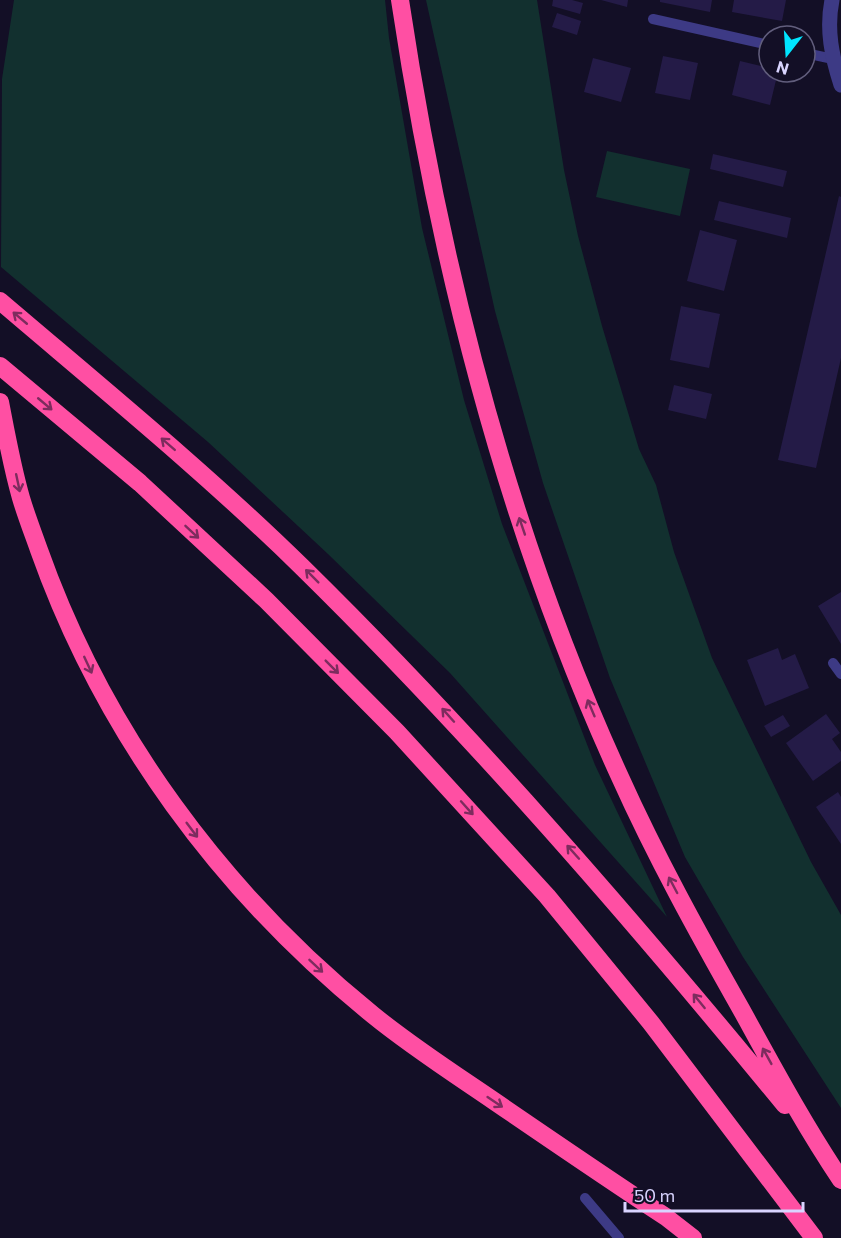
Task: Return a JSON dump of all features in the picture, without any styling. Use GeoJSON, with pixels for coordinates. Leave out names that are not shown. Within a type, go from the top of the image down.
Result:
{"type":"FeatureCollection","features":[{"type":"Feature","properties":{"kind":"highway"},"geometry":{"type":"LineString","coordinates":[[400,0],[414,97],[455,294],[509,486],[542,584],[615,766],[664,869],[816,1143],[841,1180]]}},
{"type":"Feature","properties":{"kind":"highway"},"geometry":{"type":"LineString","coordinates":[[0,302],[169,445],[300,564],[432,697],[578,858],[816,1143]]}},
{"type":"Feature","properties":{"kind":"highway"},"geometry":{"type":"LineString","coordinates":[[0,366],[140,483],[266,600],[398,732],[547,896],[651,1023],[814,1238]]}},
{"type":"Feature","properties":{"kind":"highway"},"geometry":{"type":"LineString","coordinates":[[0,402],[24,508],[55,594],[94,678],[136,750],[171,803],[206,849],[274,926],[374,1016],[447,1069],[693,1238]]}},
{"type":"Feature","properties":{"kind":"street"},"geometry":{"type":"LineString","coordinates":[[832,0],[829,31],[833,59],[841,86]]}},
{"type":"Feature","properties":{"kind":"lane"},"geometry":{"type":"LineString","coordinates":[[653,20],[757,42]]}},
{"type":"Feature","properties":{"kind":"lane"},"geometry":{"type":"LineString","coordinates":[[817,56],[833,59]]}},
{"type":"Feature","properties":{"kind":"lane"},"geometry":{"type":"LineString","coordinates":[[833,663],[841,674]]}},
{"type":"Feature","properties":{"kind":"lane"},"geometry":{"type":"LineString","coordinates":[[585,1198],[620,1238]]}},
{"type":"Feature","properties":{"kind":"green space"},"geometry":{"type":"Polygon","coordinates":[[[14,0],[385,0],[389,38],[422,228],[464,400],[502,524],[595,765],[667,917],[450,673],[328,554],[208,442],[1,267],[2,79],[14,0]]]}},
{"type":"Feature","properties":{"kind":"green space"},"geometry":{"type":"Polygon","coordinates":[[[426,0],[537,0],[564,170],[578,236],[639,449],[656,485],[674,552],[712,658],[811,862],[841,915],[841,1108],[743,957],[685,857],[610,678],[543,483],[495,311],[426,0]]]}},
{"type":"Feature","properties":{"kind":"green space"},"geometry":{"type":"Polygon","coordinates":[[[607,151],[690,169],[680,216],[596,197],[607,151]]]}},
{"type":"Feature","properties":{"kind":"building"},"geometry":{"type":"Polygon","coordinates":[[[553,0],[572,0],[583,3],[580,14],[552,6],[553,0]]]}},
{"type":"Feature","properties":{"kind":"building"},"geometry":{"type":"Polygon","coordinates":[[[601,0],[628,0],[627,7],[601,0]]]}},
{"type":"Feature","properties":{"kind":"building"},"geometry":{"type":"Polygon","coordinates":[[[660,0],[712,0],[710,12],[660,2],[660,0]]]}},
{"type":"Feature","properties":{"kind":"building"},"geometry":{"type":"Polygon","coordinates":[[[734,0],[786,0],[782,21],[732,12],[734,0]]]}},
{"type":"Feature","properties":{"kind":"building"},"geometry":{"type":"Polygon","coordinates":[[[557,13],[581,21],[577,35],[552,27],[557,13]]]}},
{"type":"Feature","properties":{"kind":"building"},"geometry":{"type":"Polygon","coordinates":[[[663,56],[698,63],[690,100],[655,93],[663,56]]]}},
{"type":"Feature","properties":{"kind":"building"},"geometry":{"type":"Polygon","coordinates":[[[593,58],[631,68],[621,102],[584,92],[593,58]]]}},
{"type":"Feature","properties":{"kind":"building"},"geometry":{"type":"Polygon","coordinates":[[[740,61],[757,65],[757,84],[775,84],[770,105],[732,95],[740,61]]]}},
{"type":"Feature","properties":{"kind":"building"},"geometry":{"type":"Polygon","coordinates":[[[713,154],[787,171],[783,187],[710,169],[713,154]]]}},
{"type":"Feature","properties":{"kind":"building"},"geometry":{"type":"Polygon","coordinates":[[[839,196],[841,197],[841,358],[816,468],[778,460],[839,196]]]}},
{"type":"Feature","properties":{"kind":"building"},"geometry":{"type":"Polygon","coordinates":[[[719,201],[791,218],[787,238],[714,220],[719,201]]]}},
{"type":"Feature","properties":{"kind":"building"},"geometry":{"type":"Polygon","coordinates":[[[700,230],[737,240],[724,291],[687,281],[700,230]]]}},
{"type":"Feature","properties":{"kind":"building"},"geometry":{"type":"Polygon","coordinates":[[[681,306],[720,314],[709,368],[670,360],[681,306]]]}},
{"type":"Feature","properties":{"kind":"building"},"geometry":{"type":"Polygon","coordinates":[[[674,385],[712,394],[706,419],[668,410],[674,385]]]}},
{"type":"Feature","properties":{"kind":"building"},"geometry":{"type":"Polygon","coordinates":[[[841,592],[841,644],[818,606],[841,592]]]}},
{"type":"Feature","properties":{"kind":"building"},"geometry":{"type":"Polygon","coordinates":[[[778,648],[782,660],[795,654],[809,688],[765,706],[747,660],[778,648]]]}},
{"type":"Feature","properties":{"kind":"building"},"geometry":{"type":"Polygon","coordinates":[[[826,714],[840,733],[832,739],[841,752],[841,761],[813,781],[786,743],[826,714]]]}},
{"type":"Feature","properties":{"kind":"building"},"geometry":{"type":"Polygon","coordinates":[[[783,715],[790,726],[771,737],[764,726],[783,715]]]}},
{"type":"Feature","properties":{"kind":"building"},"geometry":{"type":"Polygon","coordinates":[[[838,792],[841,797],[841,844],[816,807],[838,792]]]}}]}
